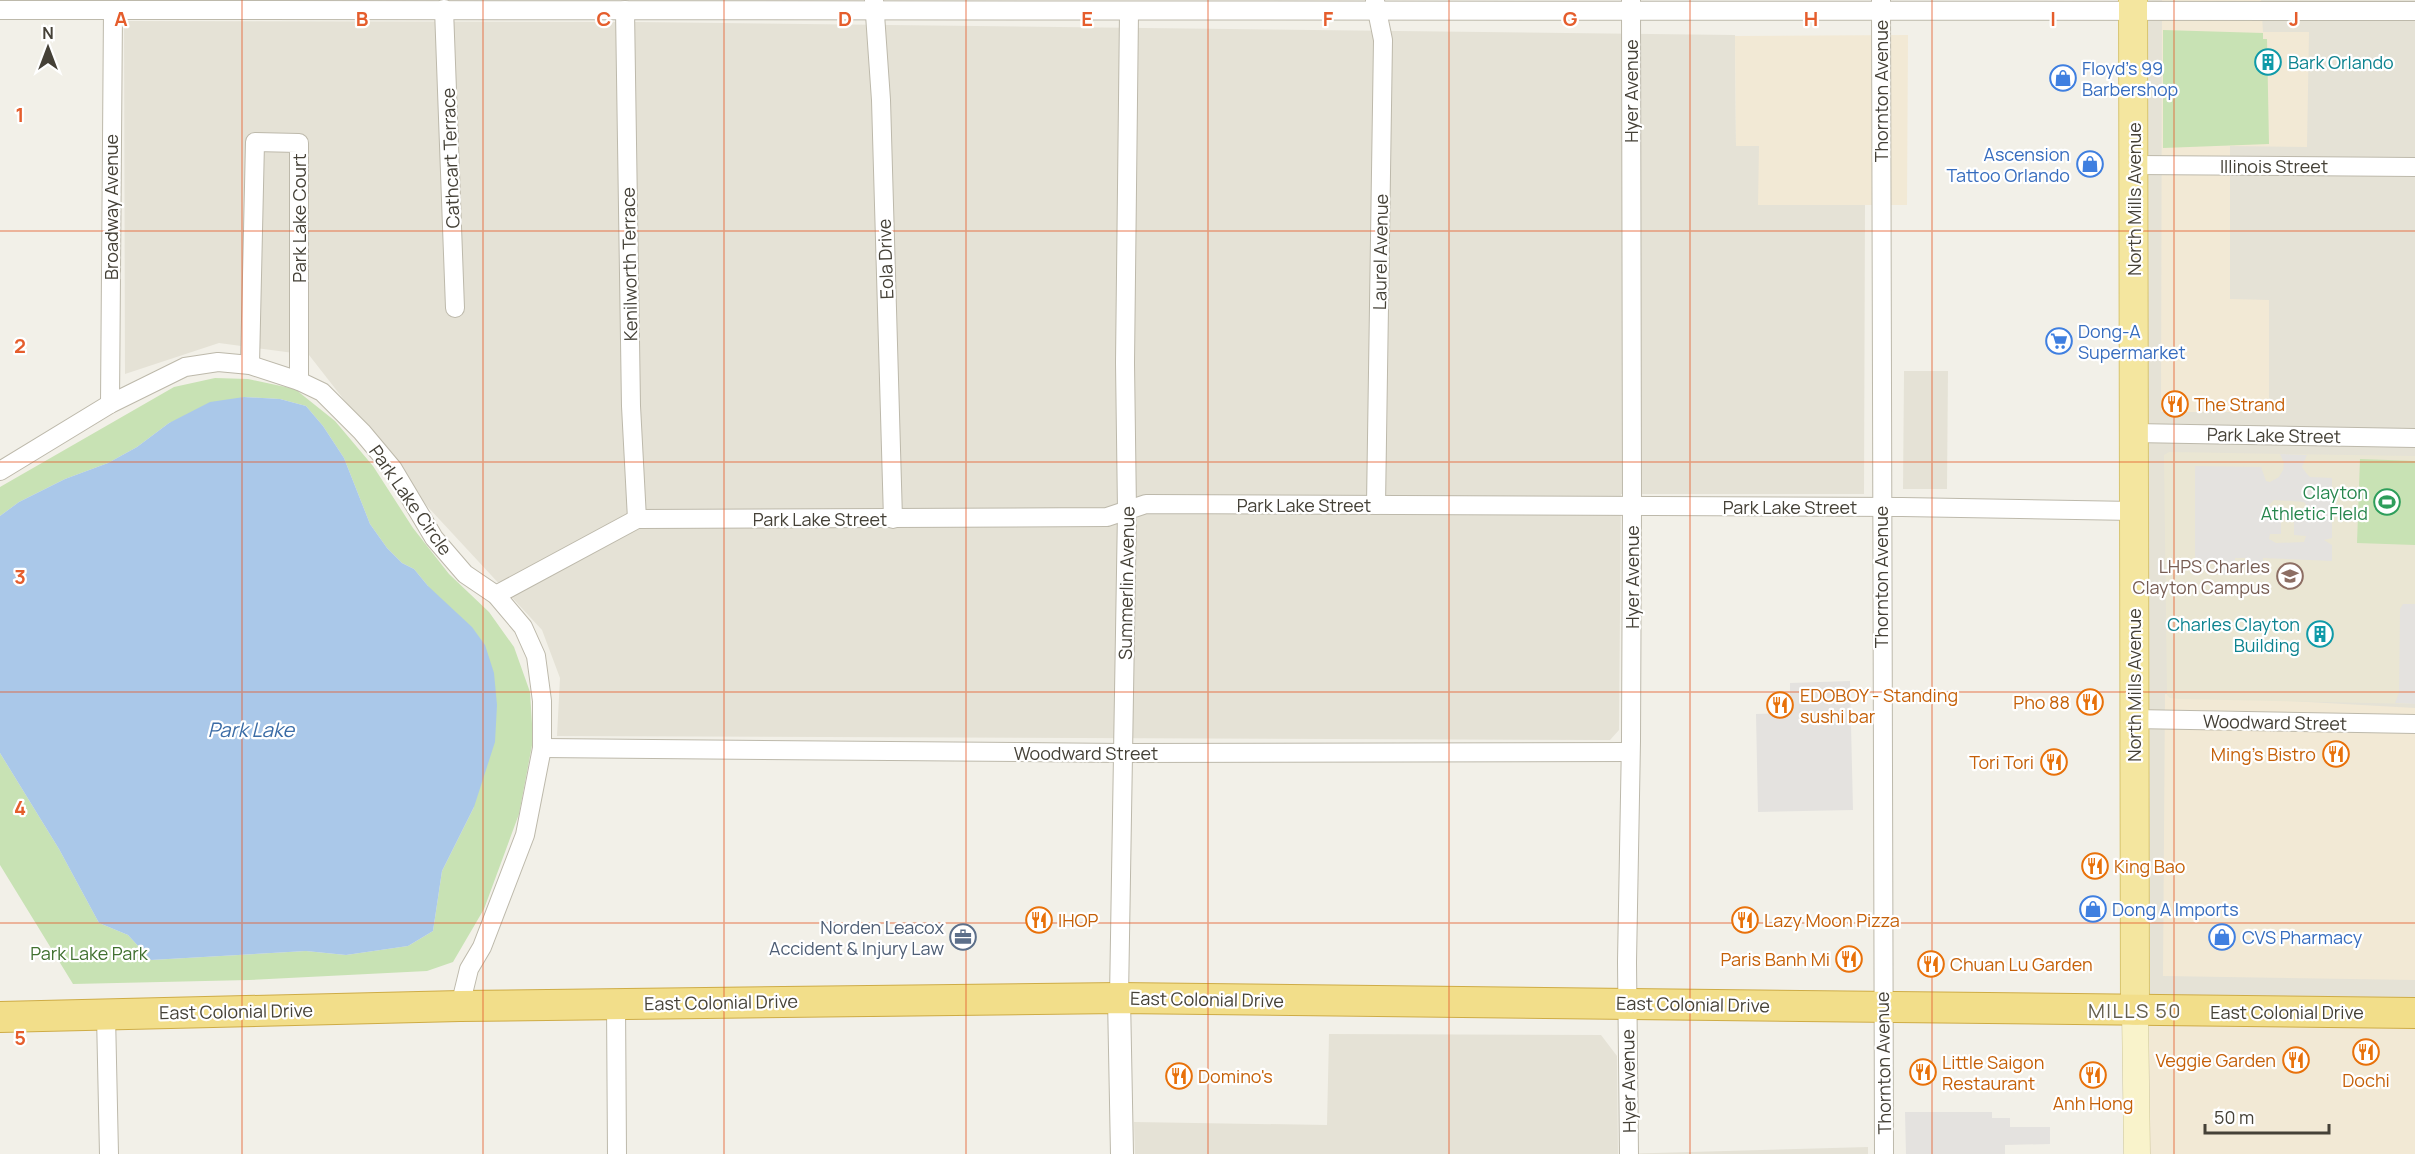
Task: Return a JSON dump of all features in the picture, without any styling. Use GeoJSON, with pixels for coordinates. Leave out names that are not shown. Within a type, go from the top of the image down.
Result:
{"type":"FeatureCollection","features":[{"type":"Feature","properties":{"kind":"highway","name":"East Colonial Drive"},"geometry":{"type":"LineString","coordinates":[[0,1017],[616,1003],[1119,998],[2415,1014]]}},
{"type":"Feature","properties":{"kind":"main road","name":"North Mills Avenue"},"geometry":{"type":"LineString","coordinates":[[2133,6],[2137,1154]]}},
{"type":"Feature","properties":{"kind":"street"},"geometry":{"type":"LineString","coordinates":[[0,10],[625,10],[873,5],[1129,12],[1376,5],[2385,5],[2415,11]]}},
{"type":"Feature","properties":{"kind":"street","name":"Eola Drive"},"geometry":{"type":"LineString","coordinates":[[873,5],[881,100],[893,519]]}},
{"type":"Feature","properties":{"kind":"street","name":"Laurel Avenue"},"geometry":{"type":"LineString","coordinates":[[1376,5],[1383,40],[1376,505]]}},
{"type":"Feature","properties":{"kind":"street","name":"Hyer Avenue"},"geometry":{"type":"LineString","coordinates":[[1629,1154],[1632,507],[1631,6]]}},
{"type":"Feature","properties":{"kind":"street","name":"Thornton Avenue"},"geometry":{"type":"LineString","coordinates":[[1881,6],[1884,1154]]}},
{"type":"Feature","properties":{"kind":"street","name":"Cathcart Terrace"},"geometry":{"type":"LineString","coordinates":[[444,9],[455,308]]}},
{"type":"Feature","properties":{"kind":"street","name":"Broadway Avenue"},"geometry":{"type":"LineString","coordinates":[[110,404],[113,10]]}},
{"type":"Feature","properties":{"kind":"street","name":"Kenilworth Terrace"},"geometry":{"type":"LineString","coordinates":[[625,10],[631,406],[637,519]]}},
{"type":"Feature","properties":{"kind":"street","name":"Summerlin Avenue"},"geometry":{"type":"LineString","coordinates":[[1122,1154],[1119,998],[1127,510],[1125,363],[1129,12]]}},
{"type":"Feature","properties":{"kind":"street","name":"Park Lake Court"},"geometry":{"type":"LineString","coordinates":[[250,365],[255,142],[299,143],[299,381]]}},
{"type":"Feature","properties":{"kind":"street","name":"Illinois Street"},"geometry":{"type":"LineString","coordinates":[[2134,165],[2415,167]]}},
{"type":"Feature","properties":{"kind":"street","name":"Park Lake Circle"},"geometry":{"type":"LineString","coordinates":[[0,471],[110,404],[184,367],[218,362],[250,365],[299,381],[322,392],[362,432],[393,469],[434,538],[465,574],[496,595],[524,627],[536,656],[542,701],[542,748],[525,835],[482,947],[469,969],[460,1006]]}},
{"type":"Feature","properties":{"kind":"street","name":"Park Lake Street"},"geometry":{"type":"LineString","coordinates":[[2133,433],[2415,438]]}},
{"type":"Feature","properties":{"kind":"street","name":"Park Lake Street"},"geometry":{"type":"LineString","coordinates":[[496,595],[637,519],[1107,517],[1146,504],[1881,507],[2134,511]]}},
{"type":"Feature","properties":{"kind":"street","name":"Woodward Street"},"geometry":{"type":"LineString","coordinates":[[2134,719],[2415,724]]}},
{"type":"Feature","properties":{"kind":"street","name":"Woodward Street"},"geometry":{"type":"LineString","coordinates":[[542,748],[1123,753],[1630,752]]}},
{"type":"Feature","properties":{"kind":"street"},"geometry":{"type":"LineString","coordinates":[[616,1003],[617,1154]]}},
{"type":"Feature","properties":{"kind":"street"},"geometry":{"type":"LineString","coordinates":[[105,1015],[109,1154]]}},
{"type":"Feature","properties":{"kind":"shaded area"},"geometry":{"type":"Polygon","coordinates":[[[2135,0],[2415,0],[2415,1013],[2135,1010],[2135,0]]]}},
{"type":"Feature","properties":{"kind":"shaded area"},"geometry":{"type":"Polygon","coordinates":[[[2162,0],[2261,0],[2263,32],[2309,32],[2307,147],[2230,146],[2230,299],[2269,300],[2269,412],[2161,412],[2162,0]]]}},
{"type":"Feature","properties":{"kind":"shaded area"},"geometry":{"type":"Polygon","coordinates":[[[124,21],[636,22],[1735,35],[1736,146],[1759,146],[1759,205],[1865,205],[1864,494],[1621,494],[1619,730],[1610,740],[557,736],[560,678],[542,630],[427,506],[309,355],[219,343],[125,374],[124,21]]]}},
{"type":"Feature","properties":{"kind":"shaded area"},"geometry":{"type":"Polygon","coordinates":[[[1908,35],[1907,205],[1758,205],[1759,146],[1736,146],[1735,36],[1908,35]]]}},
{"type":"Feature","properties":{"kind":"shaded area"},"geometry":{"type":"Polygon","coordinates":[[[1904,371],[1948,371],[1947,489],[1903,489],[1904,371]]]}},
{"type":"Feature","properties":{"kind":"shaded area","name":"LHPS Charles Clayton Campus"},"geometry":{"type":"Polygon","coordinates":[[[2169,452],[2415,456],[2415,704],[2180,699],[2170,698],[2167,695],[2164,455],[2169,452]]]}},
{"type":"Feature","properties":{"kind":"shaded area"},"geometry":{"type":"Polygon","coordinates":[[[2280,454],[2307,455],[2302,467],[2310,477],[2332,478],[2332,538],[2324,540],[2332,545],[2332,561],[2263,558],[2262,575],[2249,575],[2249,558],[2235,558],[2234,575],[2221,575],[2219,564],[2195,563],[2195,466],[2261,467],[2266,481],[2270,482],[2279,477],[2284,463],[2280,454]],[[2274,500],[2268,506],[2281,508],[2281,534],[2270,534],[2269,539],[2276,543],[2304,542],[2306,536],[2294,535],[2294,509],[2305,509],[2307,506],[2304,502],[2274,500]]]}},
{"type":"Feature","properties":{"kind":"shaded area"},"geometry":{"type":"Polygon","coordinates":[[[2403,604],[2415,604],[2415,704],[2395,703],[2399,693],[2400,609],[2403,604]]]}},
{"type":"Feature","properties":{"kind":"shaded area"},"geometry":{"type":"Polygon","coordinates":[[[1850,681],[1853,810],[1758,812],[1756,714],[1790,713],[1790,683],[1850,681]]]}},
{"type":"Feature","properties":{"kind":"shaded area"},"geometry":{"type":"Polygon","coordinates":[[[2165,694],[2415,708],[2415,980],[2163,976],[2165,694]]]}},
{"type":"Feature","properties":{"kind":"shaded area"},"geometry":{"type":"Polygon","coordinates":[[[2135,1010],[2415,1013],[2415,1154],[2137,1154],[2135,1010]]]}},
{"type":"Feature","properties":{"kind":"shaded area"},"geometry":{"type":"Polygon","coordinates":[[[1329,1034],[1601,1035],[1617,1056],[1618,1154],[1135,1154],[1134,1122],[1327,1125],[1329,1034]]]}},
{"type":"Feature","properties":{"kind":"shaded area"},"geometry":{"type":"Polygon","coordinates":[[[1905,1112],[1992,1112],[1992,1118],[2010,1118],[2010,1127],[2050,1127],[2050,1144],[2005,1145],[2005,1154],[1906,1154],[1905,1112]]]}},
{"type":"Feature","properties":{"kind":"shaded area"},"geometry":{"type":"Polygon","coordinates":[[[1868,1147],[1868,1154],[1618,1154],[1868,1147]]]}},
{"type":"Feature","properties":{"kind":"green space"},"geometry":{"type":"Polygon","coordinates":[[[2163,30],[2263,33],[2263,39],[2267,39],[2269,144],[2163,148],[2163,30]]]}},
{"type":"Feature","properties":{"kind":"green space","name":"Park Lake Park"},"geometry":{"type":"Polygon","coordinates":[[[215,378],[248,379],[295,389],[335,421],[373,466],[413,528],[449,574],[489,612],[514,647],[530,692],[533,740],[519,814],[484,909],[453,962],[427,971],[249,980],[73,984],[0,865],[0,753],[59,849],[99,923],[128,935],[151,960],[306,951],[346,955],[408,946],[433,931],[442,871],[474,807],[428,586],[414,569],[402,563],[387,548],[370,524],[344,458],[323,426],[306,406],[280,399],[244,397],[169,423],[137,447],[108,463],[65,479],[19,502],[0,516],[0,487],[174,387],[215,378]]]}},
{"type":"Feature","properties":{"kind":"green space","name":"Clayton Athletic FIeld"},"geometry":{"type":"Polygon","coordinates":[[[2360,459],[2415,461],[2415,545],[2357,543],[2360,459]]]}},
{"type":"Feature","properties":{"kind":"water","name":"Park Lake"},"geometry":{"type":"Polygon","coordinates":[[[244,397],[280,399],[306,406],[323,426],[344,458],[370,524],[387,548],[402,563],[414,569],[428,586],[472,627],[485,645],[494,673],[497,705],[495,742],[474,807],[442,871],[433,931],[408,946],[346,955],[306,951],[151,960],[128,935],[99,923],[59,849],[0,753],[0,516],[19,502],[65,479],[108,463],[137,447],[169,423],[210,402],[244,397]]]}},
{"type":"Feature","properties":{"kind":"place","name":"Bark Orlando"},"geometry":{"type":"Point","coordinates":[2268,62]}},
{"type":"Feature","properties":{"kind":"place","name":"Floyd's 99 Barbershop"},"geometry":{"type":"Point","coordinates":[2063,78]}},
{"type":"Feature","properties":{"kind":"place","name":"Ascension Tattoo Orlando"},"geometry":{"type":"Point","coordinates":[2090,164]}},
{"type":"Feature","properties":{"kind":"place","name":"Dong-A Supermarket"},"geometry":{"type":"Point","coordinates":[2059,341]}},
{"type":"Feature","properties":{"kind":"place","name":"The Strand"},"geometry":{"type":"Point","coordinates":[2175,404]}},
{"type":"Feature","properties":{"kind":"place","name":"Clayton Athletic FIeld"},"geometry":{"type":"Point","coordinates":[2387,502]}},
{"type":"Feature","properties":{"kind":"place","name":"LHPS Charles Clayton Campus"},"geometry":{"type":"Point","coordinates":[2290,576]}},
{"type":"Feature","properties":{"kind":"place","name":"Charles Clayton Building"},"geometry":{"type":"Point","coordinates":[2320,634]}},
{"type":"Feature","properties":{"kind":"place","name":"Pho 88"},"geometry":{"type":"Point","coordinates":[2090,702]}},
{"type":"Feature","properties":{"kind":"place","name":"EDOBOY - Standing sushi bar"},"geometry":{"type":"Point","coordinates":[1780,705]}},
{"type":"Feature","properties":{"kind":"place","name":"Ming's Bistro"},"geometry":{"type":"Point","coordinates":[2336,754]}},
{"type":"Feature","properties":{"kind":"place","name":"Tori Tori"},"geometry":{"type":"Point","coordinates":[2054,762]}},
{"type":"Feature","properties":{"kind":"place","name":"King Bao"},"geometry":{"type":"Point","coordinates":[2095,866]}},
{"type":"Feature","properties":{"kind":"place","name":"Dong A Imports"},"geometry":{"type":"Point","coordinates":[2093,909]}},
{"type":"Feature","properties":{"kind":"place","name":"IHOP"},"geometry":{"type":"Point","coordinates":[1039,920]}},
{"type":"Feature","properties":{"kind":"place","name":"Lazy Moon Pizza"},"geometry":{"type":"Point","coordinates":[1745,920]}},
{"type":"Feature","properties":{"kind":"place","name":"Norden Leacox Accident & Injury Law"},"geometry":{"type":"Point","coordinates":[963,937]}},
{"type":"Feature","properties":{"kind":"place","name":"CVS Pharmacy"},"geometry":{"type":"Point","coordinates":[2222,937]}},
{"type":"Feature","properties":{"kind":"place","name":"Paris Banh Mi"},"geometry":{"type":"Point","coordinates":[1849,959]}},
{"type":"Feature","properties":{"kind":"place","name":"Chuan Lu Garden"},"geometry":{"type":"Point","coordinates":[1931,964]}},
{"type":"Feature","properties":{"kind":"place","name":"Dochi"},"geometry":{"type":"Point","coordinates":[2366,1052]}},
{"type":"Feature","properties":{"kind":"place","name":"Veggie Garden"},"geometry":{"type":"Point","coordinates":[2296,1060]}},
{"type":"Feature","properties":{"kind":"place","name":"Little Saigon Restaurant"},"geometry":{"type":"Point","coordinates":[1923,1072]}},
{"type":"Feature","properties":{"kind":"place","name":"Anh Hong"},"geometry":{"type":"Point","coordinates":[2093,1075]}},
{"type":"Feature","properties":{"kind":"place","name":"Domino's"},"geometry":{"type":"Point","coordinates":[1179,1076]}},
{"type":"Feature","properties":{"kind":"district","name":"MILLS 50"},"geometry":{"type":"Point","coordinates":[2135,1010]}}]}
